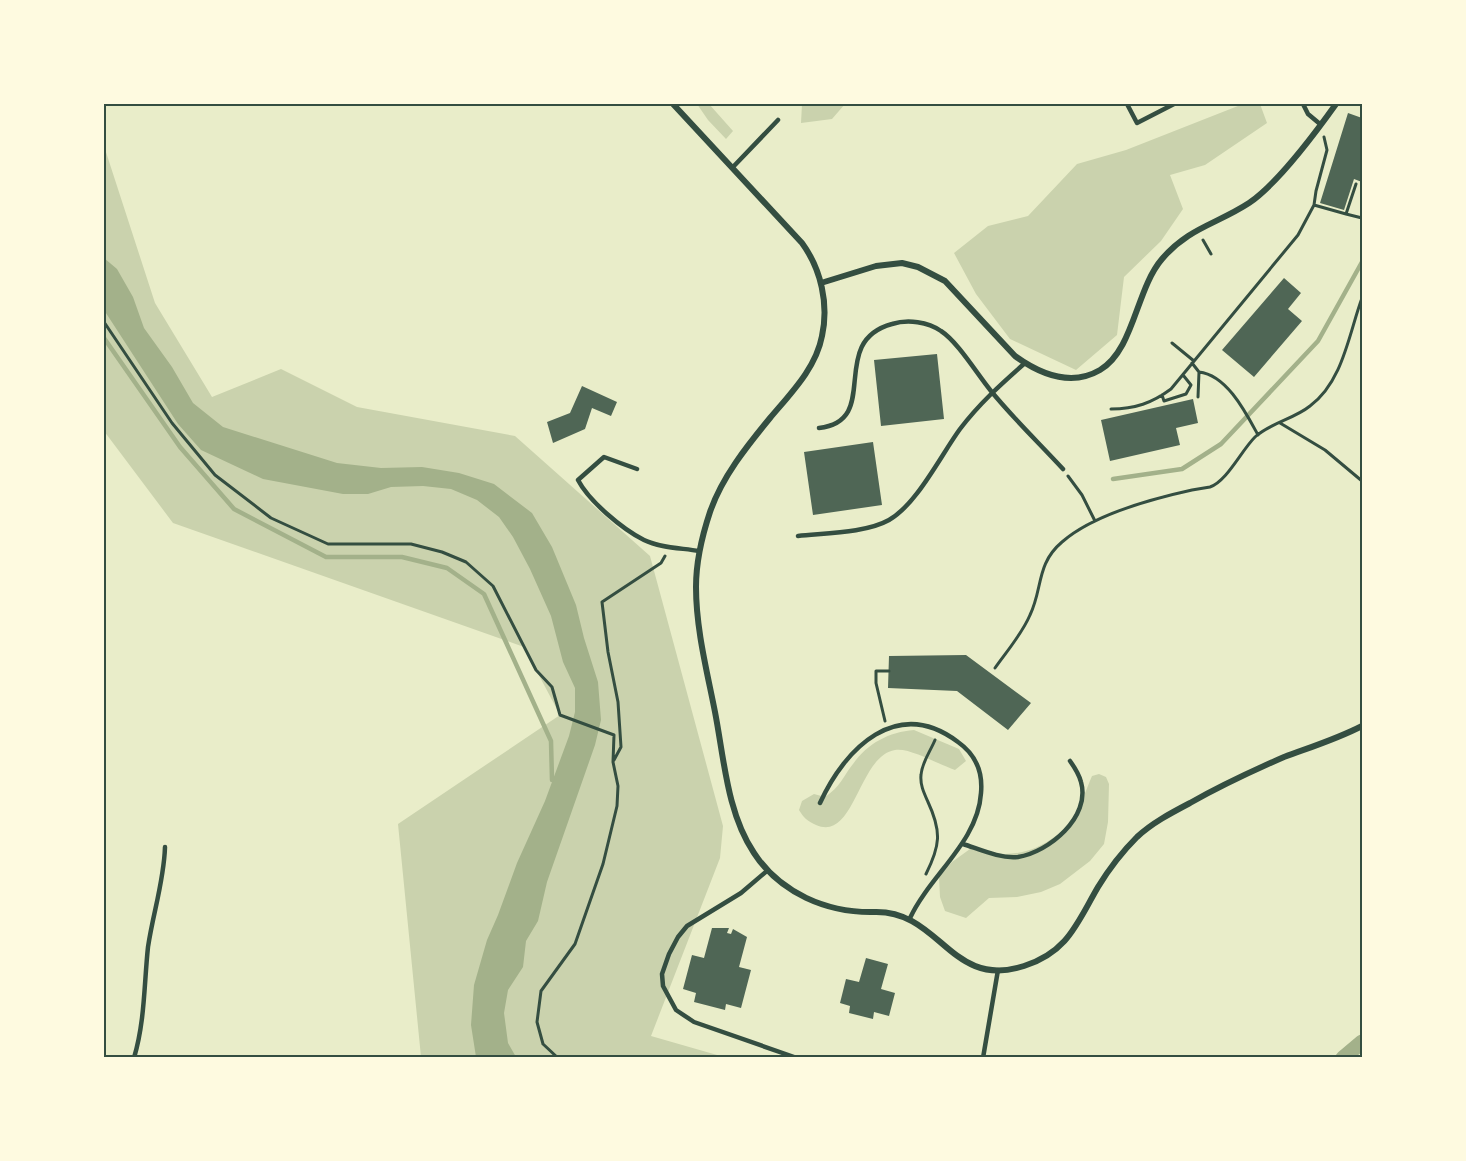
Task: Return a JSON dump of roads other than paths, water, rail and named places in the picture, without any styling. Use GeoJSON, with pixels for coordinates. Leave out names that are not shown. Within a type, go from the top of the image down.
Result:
{"type":"FeatureCollection","features":[{"type":"Feature","properties":{"kind":"street"},"geometry":{"type":"LineString","coordinates":[[673,104],[802,243],[813,261],[821,283],[824,320],[818,350],[811,366],[737,461],[711,508],[699,551],[696,590],[699,630],[731,797],[743,835],[754,854],[768,870],[793,891],[833,908],[896,913],[910,918],[959,958],[976,966],[998,970],[1013,969],[1040,961],[1060,948],[1077,925],[1112,867],[1137,837],[1148,828],[1172,812],[1229,782],[1362,726]]}},
{"type":"Feature","properties":{"kind":"street"},"geometry":{"type":"LineString","coordinates":[[821,283],[883,264],[902,263],[918,267],[945,281],[1025,363],[1046,374],[1067,378],[1088,375],[1101,369],[1118,351],[1154,270],[1180,240],[1241,208],[1263,192],[1281,174],[1336,104]]}},
{"type":"Feature","properties":{"kind":"lane"},"geometry":{"type":"LineString","coordinates":[[1127,104],[1137,123],[1174,104]]}},
{"type":"Feature","properties":{"kind":"lane"},"geometry":{"type":"LineString","coordinates":[[1303,104],[1308,114],[1320,124]]}},
{"type":"Feature","properties":{"kind":"lane"},"geometry":{"type":"LineString","coordinates":[[733,167],[778,120]]}},
{"type":"Feature","properties":{"kind":"lane"},"geometry":{"type":"LineString","coordinates":[[819,428],[835,425],[847,414],[854,396],[855,364],[870,335],[893,323],[918,323],[942,331],[949,338],[992,392],[1063,469]]}},
{"type":"Feature","properties":{"kind":"lane"},"geometry":{"type":"LineString","coordinates":[[798,536],[863,528],[889,520],[906,506],[960,430],[992,392],[1025,363]]}},
{"type":"Feature","properties":{"kind":"lane"},"geometry":{"type":"LineString","coordinates":[[637,469],[604,457],[578,480],[584,492],[644,540],[699,551]]}},
{"type":"Feature","properties":{"kind":"lane"},"geometry":{"type":"LineString","coordinates":[[820,803],[834,777],[853,753],[864,741],[887,728],[910,724],[929,726],[956,740],[972,755],[981,774],[980,803],[963,844],[927,888],[910,918]]}},
{"type":"Feature","properties":{"kind":"lane"},"geometry":{"type":"LineString","coordinates":[[963,844],[1014,857],[1032,853],[1059,837],[1080,807],[1083,795],[1082,783],[1070,761]]}},
{"type":"Feature","properties":{"kind":"lane"},"geometry":{"type":"LineString","coordinates":[[134,1058],[142,1024],[148,946],[165,869],[165,847]]}},
{"type":"Feature","properties":{"kind":"lane"},"geometry":{"type":"LineString","coordinates":[[768,870],[741,893],[687,926],[678,937],[666,960],[662,975],[663,987],[672,1004],[694,1023],[797,1058]]}},
{"type":"Feature","properties":{"kind":"lane"},"geometry":{"type":"LineString","coordinates":[[983,1058],[998,970]]}},
{"type":"Feature","properties":{"kind":"waterway"},"geometry":{"type":"LineString","coordinates":[[1113,479],[1182,469],[1221,444],[1318,341],[1362,262]]}},
{"type":"Feature","properties":{"kind":"waterway"},"geometry":{"type":"LineString","coordinates":[[104,338],[180,447],[234,509],[326,557],[402,557],[447,568],[484,594],[551,741],[552,780]]}},
{"type":"Feature","properties":{"kind":"waterway"},"geometry":{"type":"LineString","coordinates":[[1343,1058],[1362,1042]]}}]}
